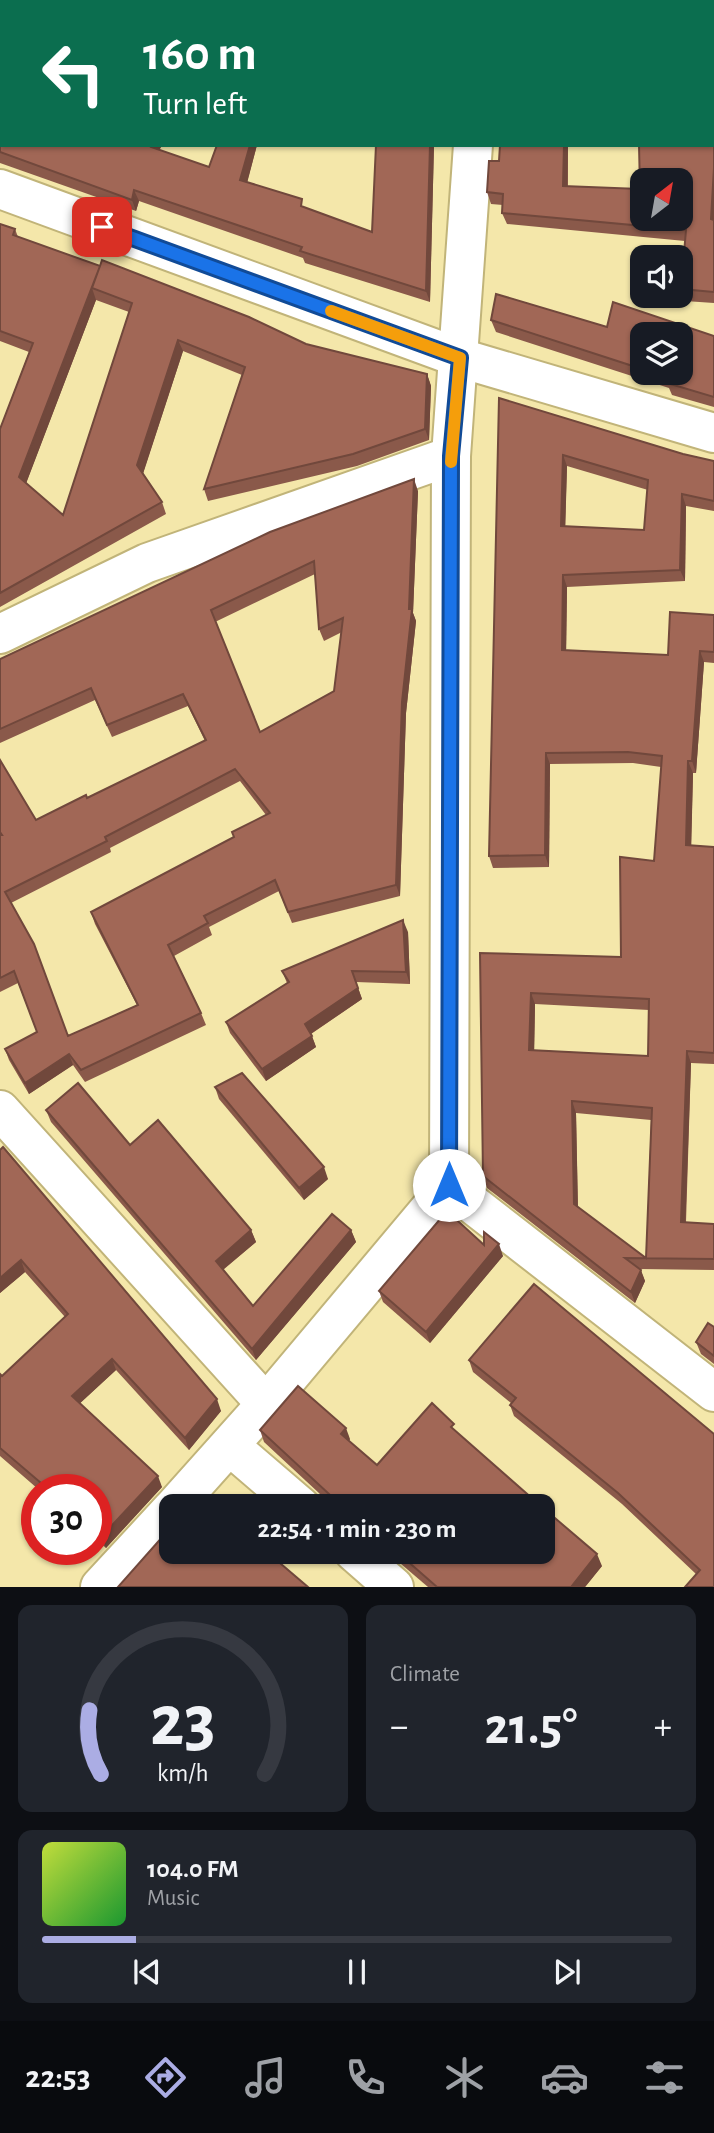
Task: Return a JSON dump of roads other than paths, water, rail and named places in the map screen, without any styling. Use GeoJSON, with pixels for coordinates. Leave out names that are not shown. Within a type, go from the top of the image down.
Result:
{"type":"FeatureCollection","features":[{"type":"Feature","properties":{"kind":"street"},"geometry":{"type":"LineString","coordinates":[[186,1494],[266,1404],[449,1185],[451,456],[473,147]]}},
{"type":"Feature","properties":{"kind":"street"},"geometry":{"type":"LineString","coordinates":[[0,189],[460,358],[714,433]]}},
{"type":"Feature","properties":{"kind":"street"},"geometry":{"type":"LineString","coordinates":[[0,635],[147,563],[451,456]]}},
{"type":"Feature","properties":{"kind":"street"},"geometry":{"type":"LineString","coordinates":[[0,1110],[266,1404]]}},
{"type":"Feature","properties":{"kind":"street"},"geometry":{"type":"LineString","coordinates":[[449,1185],[714,1392]]}},
{"type":"Feature","properties":{"kind":"street"},"geometry":{"type":"LineString","coordinates":[[230,1446],[286,1494]]}},
{"type":"Feature","properties":{"kind":"street"},"geometry":{"type":"LineString","coordinates":[[100,1587],[159,1523]]}},
{"type":"Feature","properties":{"kind":"street"},"geometry":{"type":"LineString","coordinates":[[368,1564],[394,1587]]}}]}
